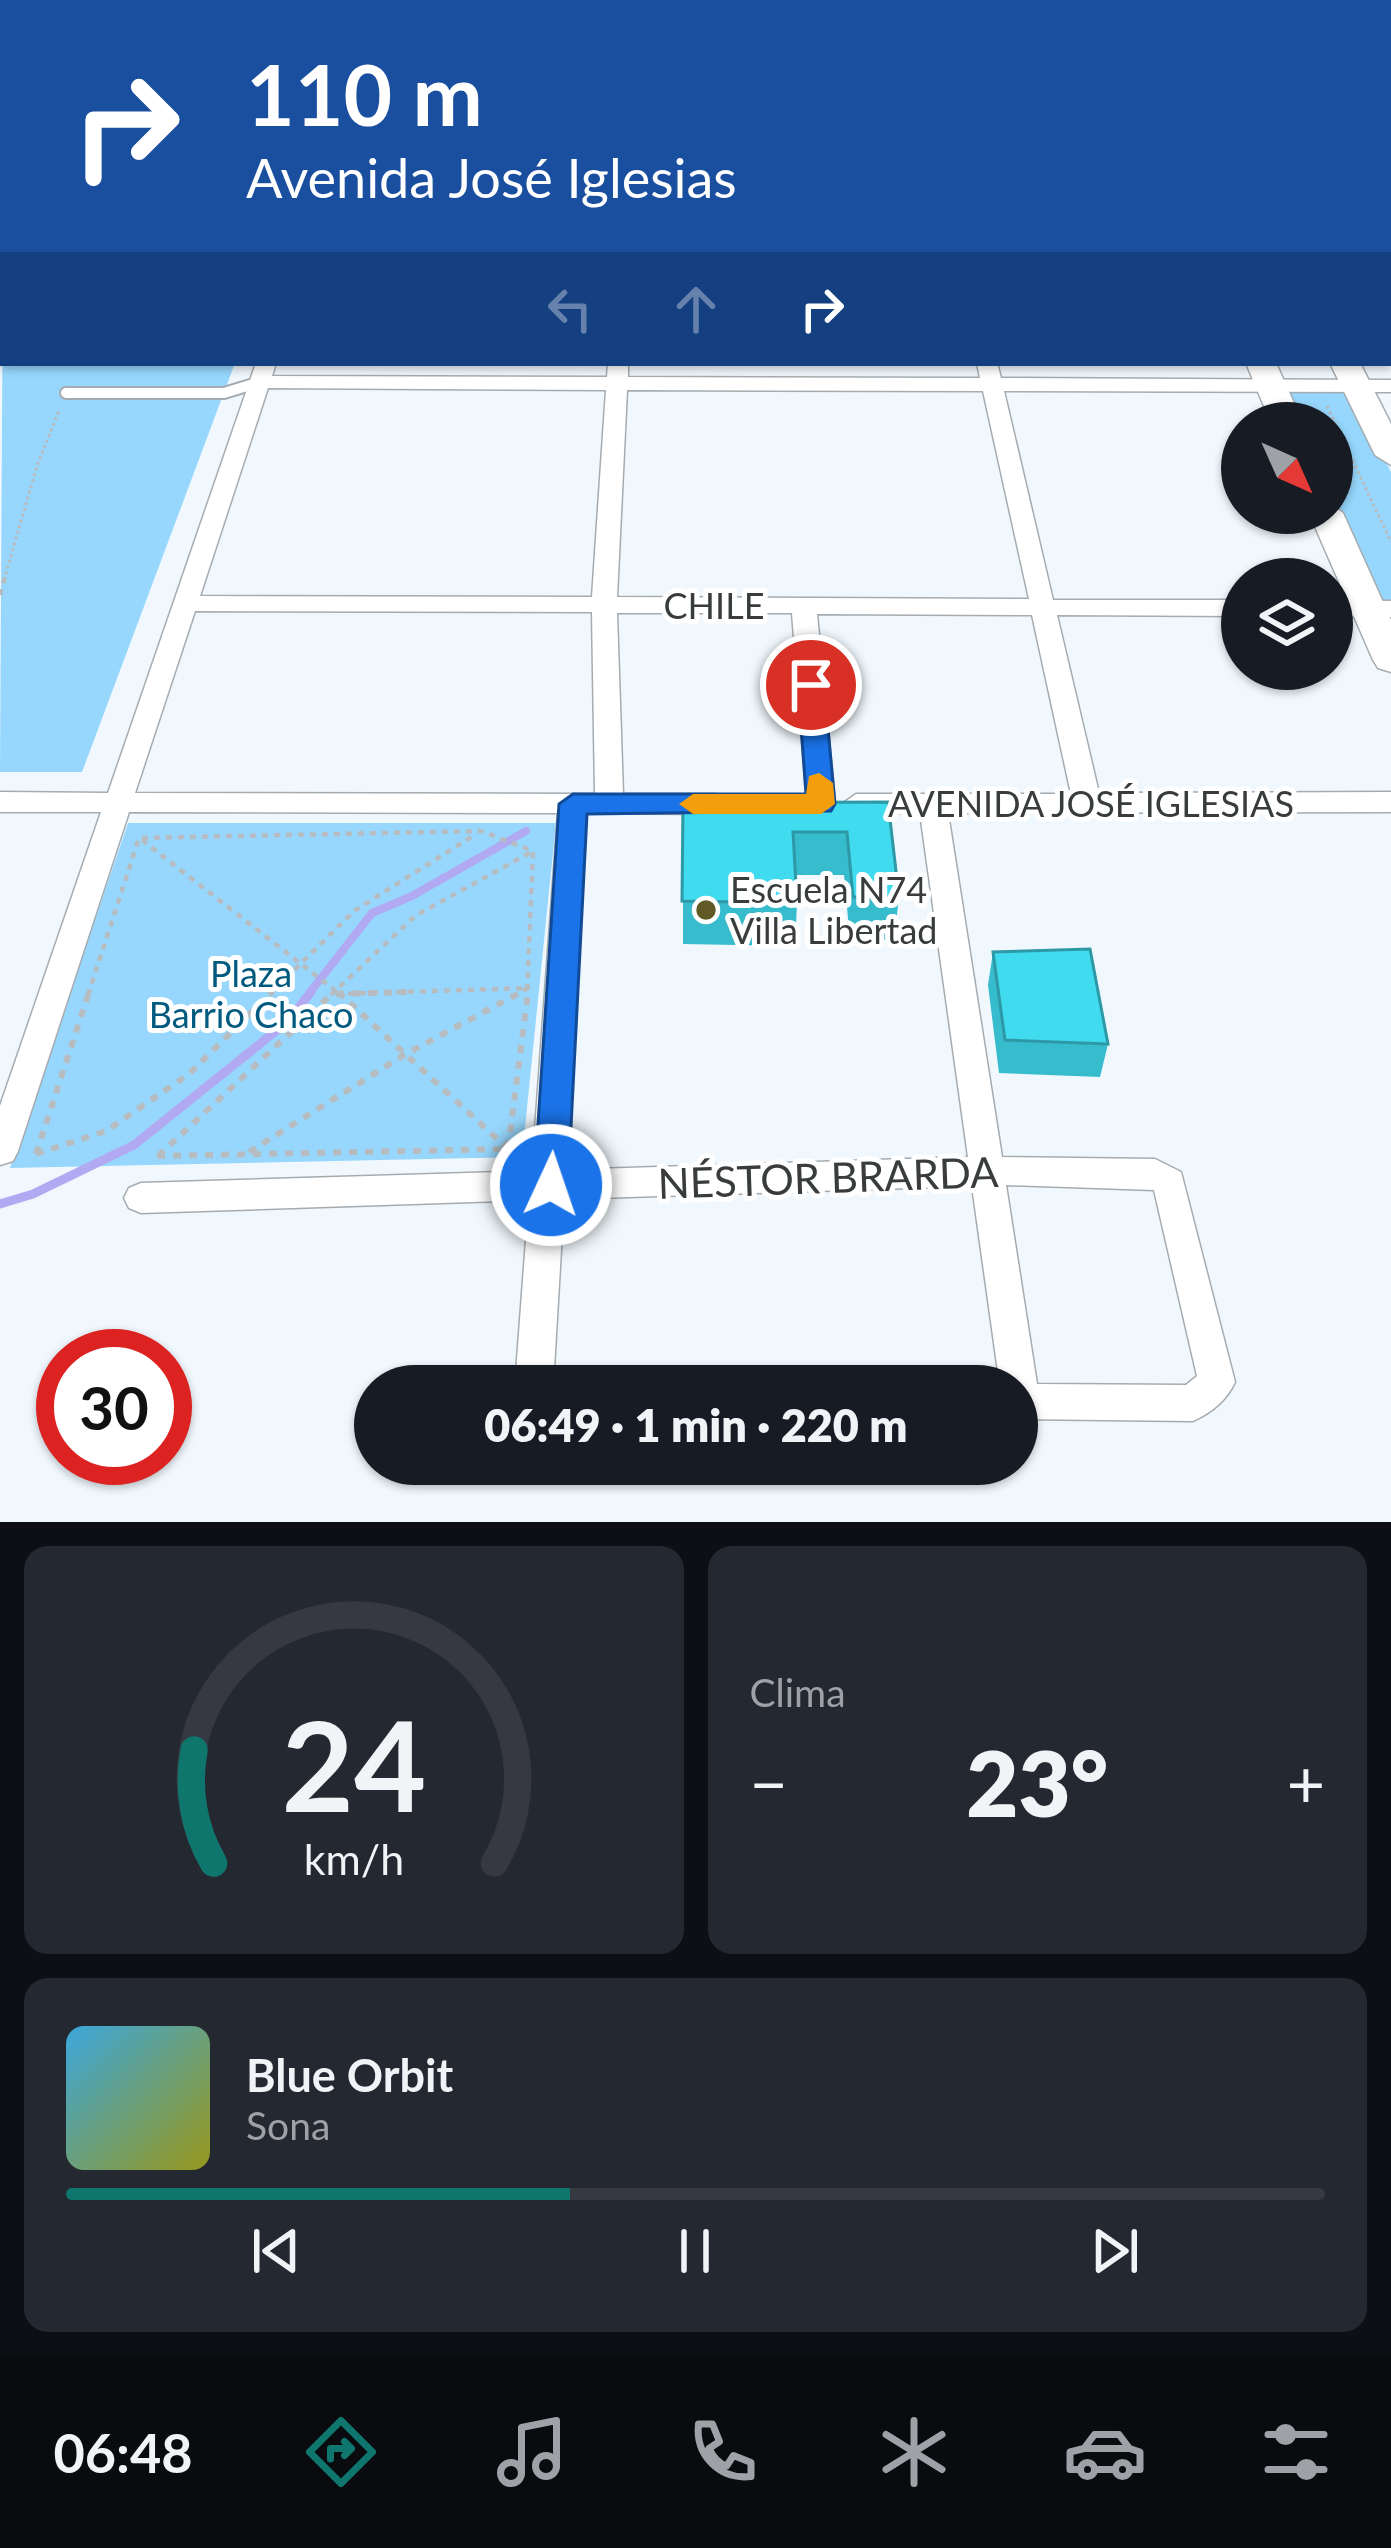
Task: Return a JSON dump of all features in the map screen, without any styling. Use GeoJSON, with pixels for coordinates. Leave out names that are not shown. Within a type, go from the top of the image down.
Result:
{"type":"FeatureCollection","features":[{"type":"Feature","properties":{"kind":"main road"},"geometry":{"type":"LineString","coordinates":[[1266,374],[1278,402]]}},
{"type":"Feature","properties":{"kind":"main road"},"geometry":{"type":"LineString","coordinates":[[1350,375],[1391,455]]}},
{"type":"Feature","properties":{"kind":"main road"},"geometry":{"type":"LineString","coordinates":[[1338,534],[1380,608],[1391,661]]}},
{"type":"Feature","properties":{"kind":"street"},"geometry":{"type":"LineString","coordinates":[[1,1151],[263,373],[1266,374],[1317,386],[1350,375],[1391,386]]}},
{"type":"Feature","properties":{"kind":"street"},"geometry":{"type":"LineString","coordinates":[[608,804],[604,605],[617,373]]}},
{"type":"Feature","properties":{"kind":"street"},"geometry":{"type":"LineString","coordinates":[[990,374],[1087,803]]}},
{"type":"Feature","properties":{"kind":"street","name":"CHILE"},"geometry":{"type":"LineString","coordinates":[[186,603],[1221,608]]}},
{"type":"Feature","properties":{"kind":"street","name":"AVENIDA JOSÉ IGLESIAS"},"geometry":{"type":"LineString","coordinates":[[804,606],[809,804],[1391,802]]}},
{"type":"Feature","properties":{"kind":"street"},"geometry":{"type":"LineString","coordinates":[[0,802],[750,804]]}},
{"type":"Feature","properties":{"kind":"street"},"geometry":{"type":"LineString","coordinates":[[537,1365],[573,804]]}},
{"type":"Feature","properties":{"kind":"street"},"geometry":{"type":"LineString","coordinates":[[934,804],[1014,1365]]}},
{"type":"Feature","properties":{"kind":"street","name":"NÉSTOR BRARDA"},"geometry":{"type":"LineString","coordinates":[[142,1198],[989,1172],[1155,1173],[1169,1182],[1217,1382],[1193,1403],[1038,1401]]}},
{"type":"Feature","properties":{"kind":"lane"},"geometry":{"type":"LineString","coordinates":[[66,394],[224,393],[263,373]]}},
{"type":"Feature","properties":{"kind":"path"},"geometry":{"type":"LineString","coordinates":[[1317,386],[1391,542]]}},
{"type":"Feature","properties":{"kind":"path"},"geometry":{"type":"LineString","coordinates":[[0,595],[37,466],[66,394]]}},
{"type":"Feature","properties":{"kind":"path"},"geometry":{"type":"LineString","coordinates":[[139,838],[36,1154],[106,1131],[189,1074],[308,964],[354,911],[481,831]]}},
{"type":"Feature","properties":{"kind":"path"},"geometry":{"type":"LineString","coordinates":[[139,838],[481,831],[533,851]]}},
{"type":"Feature","properties":{"kind":"path"},"geometry":{"type":"LineString","coordinates":[[139,838],[308,964],[508,1149]]}},
{"type":"Feature","properties":{"kind":"path"},"geometry":{"type":"LineString","coordinates":[[508,1149],[528,988],[533,851]]}},
{"type":"Feature","properties":{"kind":"path"},"geometry":{"type":"LineString","coordinates":[[508,1149],[158,1156],[415,916],[533,851]]}},
{"type":"Feature","properties":{"kind":"path"},"geometry":{"type":"LineString","coordinates":[[336,994],[528,988]]}},
{"type":"Feature","properties":{"kind":"path"},"geometry":{"type":"LineString","coordinates":[[245,1154],[404,1054],[528,988]]}},
{"type":"Feature","properties":{"kind":"green space"},"geometry":{"type":"Polygon","coordinates":[[[2,366],[234,366],[82,772],[0,772],[2,366]]]}},
{"type":"Feature","properties":{"kind":"green space"},"geometry":{"type":"Polygon","coordinates":[[[1350,390],[1391,472],[1391,600],[1377,600],[1347,534],[1353,534],[1353,402],[1287,402],[1282,391],[1350,390]]]}},
{"type":"Feature","properties":{"kind":"green space","name":"Plaza Barrio Chaco"},"geometry":{"type":"Polygon","coordinates":[[[128,823],[556,823],[522,1157],[10,1168],[128,823]]]}},
{"type":"Feature","properties":{"kind":"building"},"geometry":{"type":"Polygon","coordinates":[[[888,802],[899,897],[853,897],[847,832],[793,832],[797,903],[682,901],[683,803],[888,802]]]}},
{"type":"Feature","properties":{"kind":"building"},"geometry":{"type":"Polygon","coordinates":[[[1090,949],[1108,1044],[1005,1040],[993,952],[1090,949]]]}},
{"type":"Feature","properties":{"kind":"waterway"},"geometry":{"type":"LineString","coordinates":[[308,995],[372,913],[412,896],[526,831]]}},
{"type":"Feature","properties":{"kind":"waterway"},"geometry":{"type":"LineString","coordinates":[[0,1204],[33,1194],[134,1145],[287,1022],[311,992]]}},
{"type":"Feature","properties":{"kind":"slow traffic"},"geometry":{"type":"LineString","coordinates":[[693,804],[821,804],[819,783]]}},
{"type":"Feature","properties":{"kind":"place","name":"Escuela N74 Villa Libertad"},"geometry":{"type":"Point","coordinates":[706,910]}},
{"type":"Feature","properties":{"kind":"route"},"geometry":{"type":"LineString","coordinates":[[551,1185],[573,804],[821,804],[811,685]]}}]}
